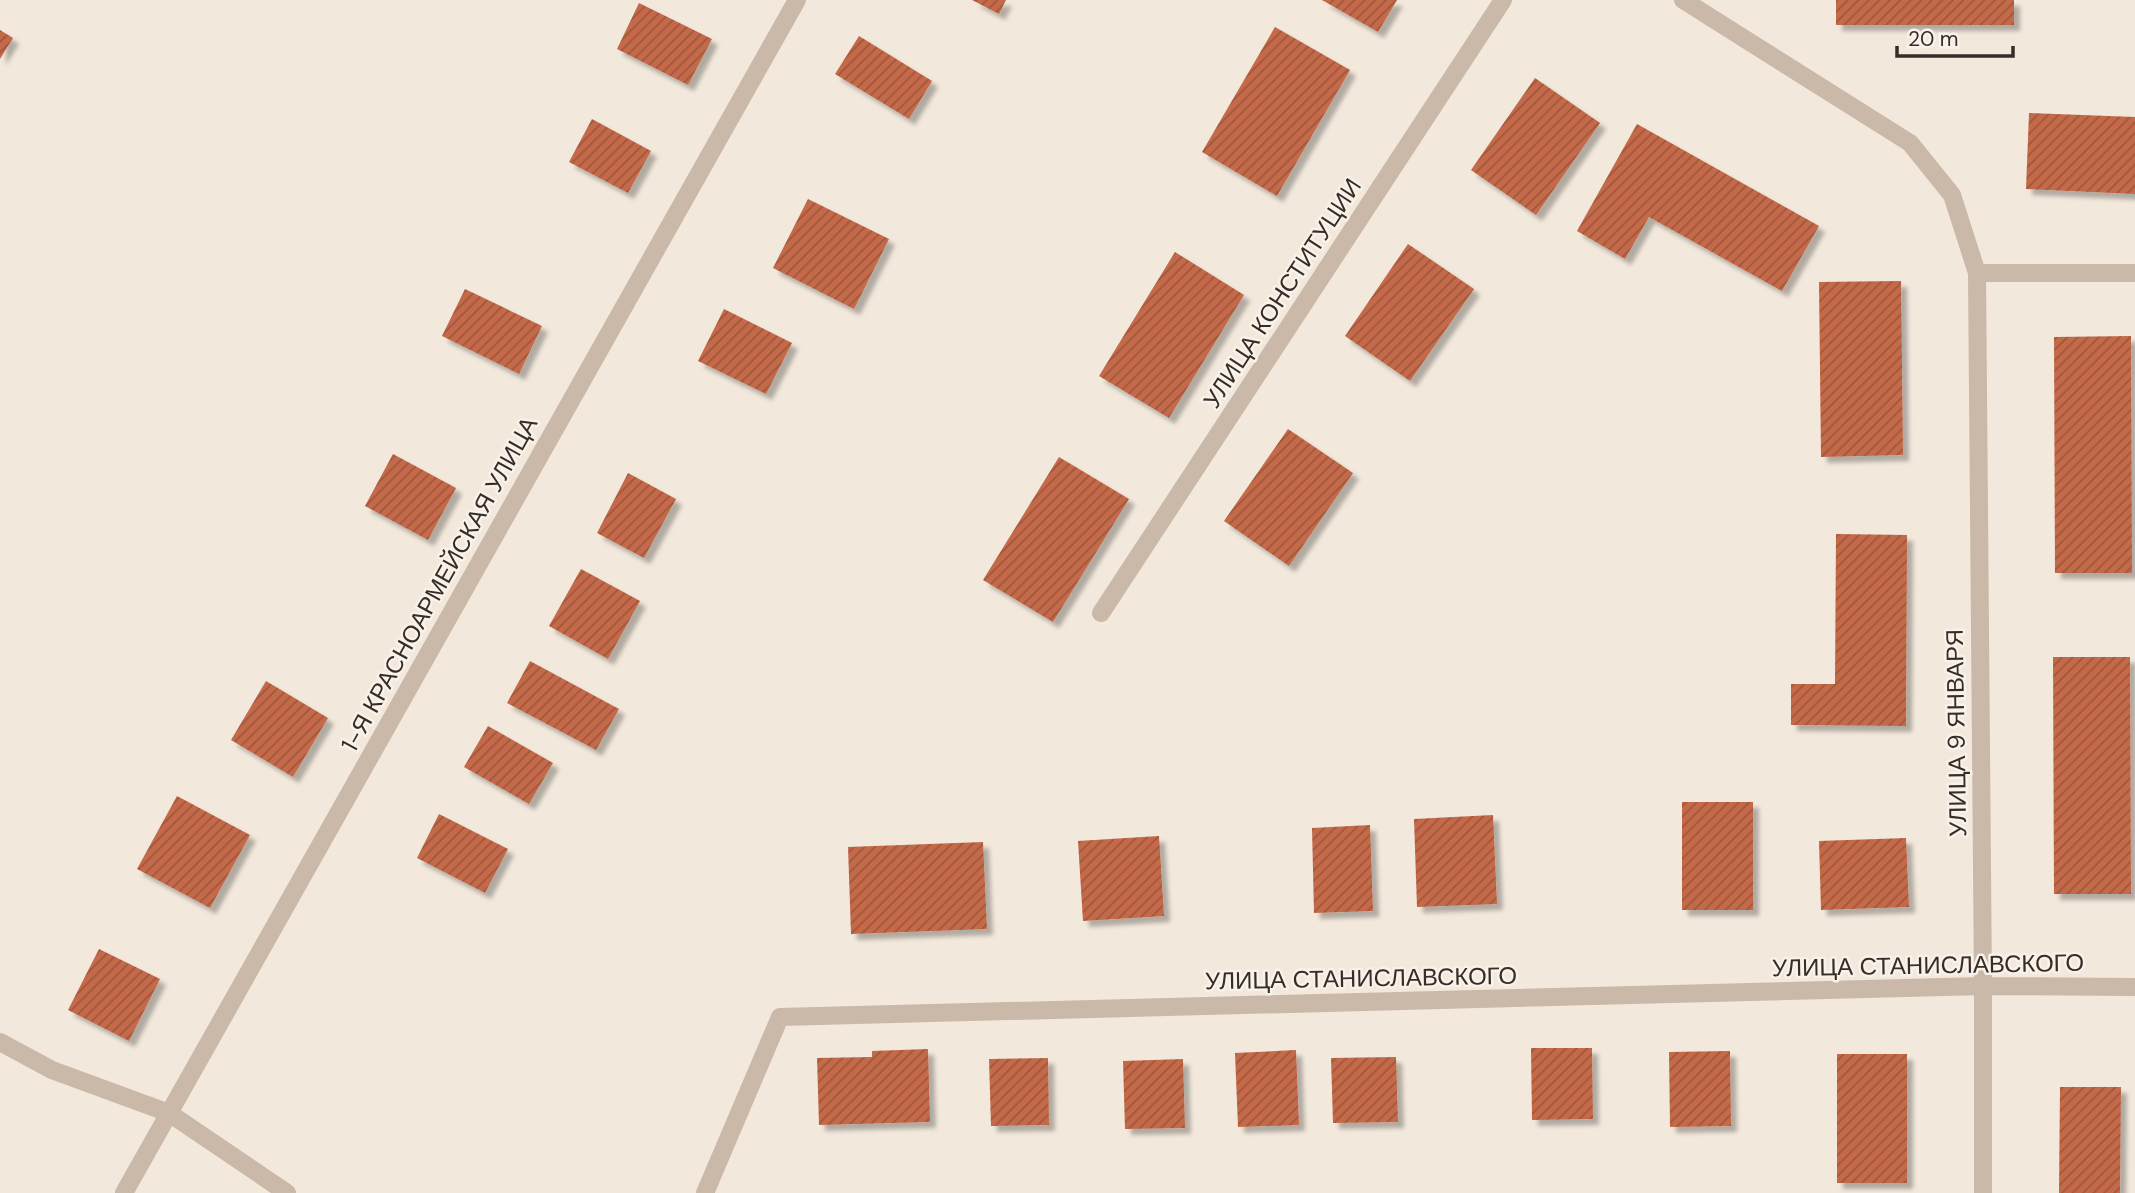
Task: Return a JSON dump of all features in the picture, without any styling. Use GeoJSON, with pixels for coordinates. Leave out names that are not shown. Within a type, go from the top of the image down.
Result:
{"type":"FeatureCollection","features":[{"type":"Feature","properties":{"kind":"street","name":"1-Я КРАСНОАРМЕЙСКАЯ УЛИЦА"},"geometry":{"type":"LineString","coordinates":[[124,1193],[797,0]]}},
{"type":"Feature","properties":{"kind":"street","name":"УЛИЦА КОНСТИТУЦИИ"},"geometry":{"type":"LineString","coordinates":[[1101,613],[1503,0]]}},
{"type":"Feature","properties":{"kind":"street","name":"УЛИЦА 9 ЯНВАРЯ"},"geometry":{"type":"LineString","coordinates":[[1683,0],[1910,143],[1952,195],[1977,272],[1983,1193]]}},
{"type":"Feature","properties":{"kind":"street"},"geometry":{"type":"LineString","coordinates":[[1977,272],[2135,273]]}},
{"type":"Feature","properties":{"kind":"street","name":"УЛИЦА СТАНИСЛАВСКОГО"},"geometry":{"type":"LineString","coordinates":[[705,1193],[780,1017],[1983,986],[2135,987]]}},
{"type":"Feature","properties":{"kind":"street"},"geometry":{"type":"LineString","coordinates":[[0,1042],[52,1070],[169,1113],[287,1193]]}},
{"type":"Feature","properties":{"kind":"building"},"geometry":{"type":"Polygon","coordinates":[[[972,0],[1006,0],[999,14],[972,0]]]}},
{"type":"Feature","properties":{"kind":"building"},"geometry":{"type":"Polygon","coordinates":[[[1322,0],[1397,0],[1378,32],[1322,0]]]}},
{"type":"Feature","properties":{"kind":"building"},"geometry":{"type":"Polygon","coordinates":[[[1836,0],[2014,0],[2014,25],[1836,25],[1836,0]]]}},
{"type":"Feature","properties":{"kind":"building"},"geometry":{"type":"Polygon","coordinates":[[[639,3],[712,39],[688,85],[617,49],[639,3]]]}},
{"type":"Feature","properties":{"kind":"building"},"geometry":{"type":"Polygon","coordinates":[[[1275,27],[1350,70],[1277,196],[1202,152],[1275,27]]]}},
{"type":"Feature","properties":{"kind":"building"},"geometry":{"type":"Polygon","coordinates":[[[0,30],[13,38],[0,59],[0,30]]]}},
{"type":"Feature","properties":{"kind":"building"},"geometry":{"type":"Polygon","coordinates":[[[859,36],[932,81],[909,119],[835,74],[859,36]]]}},
{"type":"Feature","properties":{"kind":"building"},"geometry":{"type":"Polygon","coordinates":[[[1535,78],[1600,123],[1536,215],[1471,170],[1535,78]]]}},
{"type":"Feature","properties":{"kind":"building"},"geometry":{"type":"Polygon","coordinates":[[[2029,113],[2135,117],[2135,194],[2026,189],[2029,113]]]}},
{"type":"Feature","properties":{"kind":"building"},"geometry":{"type":"Polygon","coordinates":[[[592,119],[651,151],[628,193],[569,162],[592,119]]]}},
{"type":"Feature","properties":{"kind":"building"},"geometry":{"type":"Polygon","coordinates":[[[1637,124],[1819,226],[1782,291],[1649,217],[1625,259],[1577,231],[1637,124]]]}},
{"type":"Feature","properties":{"kind":"building"},"geometry":{"type":"Polygon","coordinates":[[[808,199],[889,239],[854,309],[773,268],[808,199]]]}},
{"type":"Feature","properties":{"kind":"building"},"geometry":{"type":"Polygon","coordinates":[[[1408,244],[1474,289],[1410,381],[1345,336],[1408,244]]]}},
{"type":"Feature","properties":{"kind":"building"},"geometry":{"type":"Polygon","coordinates":[[[1175,252],[1244,295],[1169,418],[1099,376],[1175,252]]]}},
{"type":"Feature","properties":{"kind":"building"},"geometry":{"type":"Polygon","coordinates":[[[1901,281],[1903,455],[1821,457],[1819,282],[1901,281]]]}},
{"type":"Feature","properties":{"kind":"building"},"geometry":{"type":"Polygon","coordinates":[[[465,289],[542,326],[519,374],[442,336],[465,289]]]}},
{"type":"Feature","properties":{"kind":"building"},"geometry":{"type":"Polygon","coordinates":[[[724,309],[792,343],[766,394],[698,361],[724,309]]]}},
{"type":"Feature","properties":{"kind":"building"},"geometry":{"type":"Polygon","coordinates":[[[2131,336],[2132,573],[2055,573],[2054,337],[2131,336]]]}},
{"type":"Feature","properties":{"kind":"building"},"geometry":{"type":"Polygon","coordinates":[[[1288,429],[1353,473],[1289,566],[1224,521],[1288,429]]]}},
{"type":"Feature","properties":{"kind":"building"},"geometry":{"type":"Polygon","coordinates":[[[393,454],[456,488],[428,540],[365,506],[393,454]]]}},
{"type":"Feature","properties":{"kind":"building"},"geometry":{"type":"Polygon","coordinates":[[[1059,457],[1129,499],[1053,622],[983,580],[1059,457]]]}},
{"type":"Feature","properties":{"kind":"building"},"geometry":{"type":"Polygon","coordinates":[[[628,473],[676,499],[644,558],[597,533],[628,473]]]}},
{"type":"Feature","properties":{"kind":"building"},"geometry":{"type":"Polygon","coordinates":[[[1836,534],[1907,535],[1906,726],[1791,725],[1791,684],[1835,684],[1836,534]]]}},
{"type":"Feature","properties":{"kind":"building"},"geometry":{"type":"Polygon","coordinates":[[[581,569],[640,601],[608,659],[549,626],[581,569]]]}},
{"type":"Feature","properties":{"kind":"building"},"geometry":{"type":"Polygon","coordinates":[[[2053,657],[2130,657],[2131,894],[2054,894],[2053,657]]]}},
{"type":"Feature","properties":{"kind":"building"},"geometry":{"type":"Polygon","coordinates":[[[530,661],[619,709],[596,750],[507,703],[530,661]]]}},
{"type":"Feature","properties":{"kind":"building"},"geometry":{"type":"Polygon","coordinates":[[[266,681],[328,718],[293,777],[231,740],[266,681]]]}},
{"type":"Feature","properties":{"kind":"building"},"geometry":{"type":"Polygon","coordinates":[[[488,726],[553,763],[529,804],[464,767],[488,726]]]}},
{"type":"Feature","properties":{"kind":"building"},"geometry":{"type":"Polygon","coordinates":[[[177,796],[250,835],[210,908],[137,869],[177,796]]]}},
{"type":"Feature","properties":{"kind":"building"},"geometry":{"type":"Polygon","coordinates":[[[1682,802],[1753,802],[1753,910],[1682,910],[1682,802]]]}},
{"type":"Feature","properties":{"kind":"building"},"geometry":{"type":"Polygon","coordinates":[[[439,814],[508,849],[485,893],[417,858],[439,814]]]}},
{"type":"Feature","properties":{"kind":"building"},"geometry":{"type":"Polygon","coordinates":[[[1493,815],[1497,904],[1417,907],[1414,819],[1493,815]]]}},
{"type":"Feature","properties":{"kind":"building"},"geometry":{"type":"Polygon","coordinates":[[[1370,825],[1373,911],[1314,913],[1312,828],[1370,825]]]}},
{"type":"Feature","properties":{"kind":"building"},"geometry":{"type":"Polygon","coordinates":[[[1159,836],[1164,916],[1083,921],[1078,841],[1159,836]]]}},
{"type":"Feature","properties":{"kind":"building"},"geometry":{"type":"Polygon","coordinates":[[[1906,838],[1909,907],[1821,910],[1819,841],[1906,838]]]}},
{"type":"Feature","properties":{"kind":"building"},"geometry":{"type":"Polygon","coordinates":[[[983,842],[987,929],[851,934],[848,847],[983,842]]]}},
{"type":"Feature","properties":{"kind":"building"},"geometry":{"type":"Polygon","coordinates":[[[99,949],[160,979],[129,1041],[68,1010],[99,949]]]}},
{"type":"Feature","properties":{"kind":"building"},"geometry":{"type":"Polygon","coordinates":[[[1531,1048],[1592,1048],[1593,1119],[1532,1120],[1531,1048]]]}},
{"type":"Feature","properties":{"kind":"building"},"geometry":{"type":"Polygon","coordinates":[[[928,1049],[930,1122],[819,1125],[817,1058],[872,1057],[872,1051],[928,1049]]]}},
{"type":"Feature","properties":{"kind":"building"},"geometry":{"type":"Polygon","coordinates":[[[1296,1050],[1299,1125],[1238,1127],[1235,1053],[1296,1050]]]}},
{"type":"Feature","properties":{"kind":"building"},"geometry":{"type":"Polygon","coordinates":[[[1730,1051],[1731,1126],[1670,1127],[1669,1052],[1730,1051]]]}},
{"type":"Feature","properties":{"kind":"building"},"geometry":{"type":"Polygon","coordinates":[[[1837,1054],[1907,1054],[1907,1183],[1837,1183],[1837,1054]]]}},
{"type":"Feature","properties":{"kind":"building"},"geometry":{"type":"Polygon","coordinates":[[[1396,1057],[1398,1122],[1333,1123],[1331,1058],[1396,1057]]]}},
{"type":"Feature","properties":{"kind":"building"},"geometry":{"type":"Polygon","coordinates":[[[1048,1058],[1049,1125],[991,1126],[989,1059],[1048,1058]]]}},
{"type":"Feature","properties":{"kind":"building"},"geometry":{"type":"Polygon","coordinates":[[[1183,1059],[1185,1128],[1125,1129],[1123,1061],[1183,1059]]]}},
{"type":"Feature","properties":{"kind":"building"},"geometry":{"type":"Polygon","coordinates":[[[2060,1087],[2121,1087],[2120,1193],[2059,1193],[2060,1087]]]}}]}
